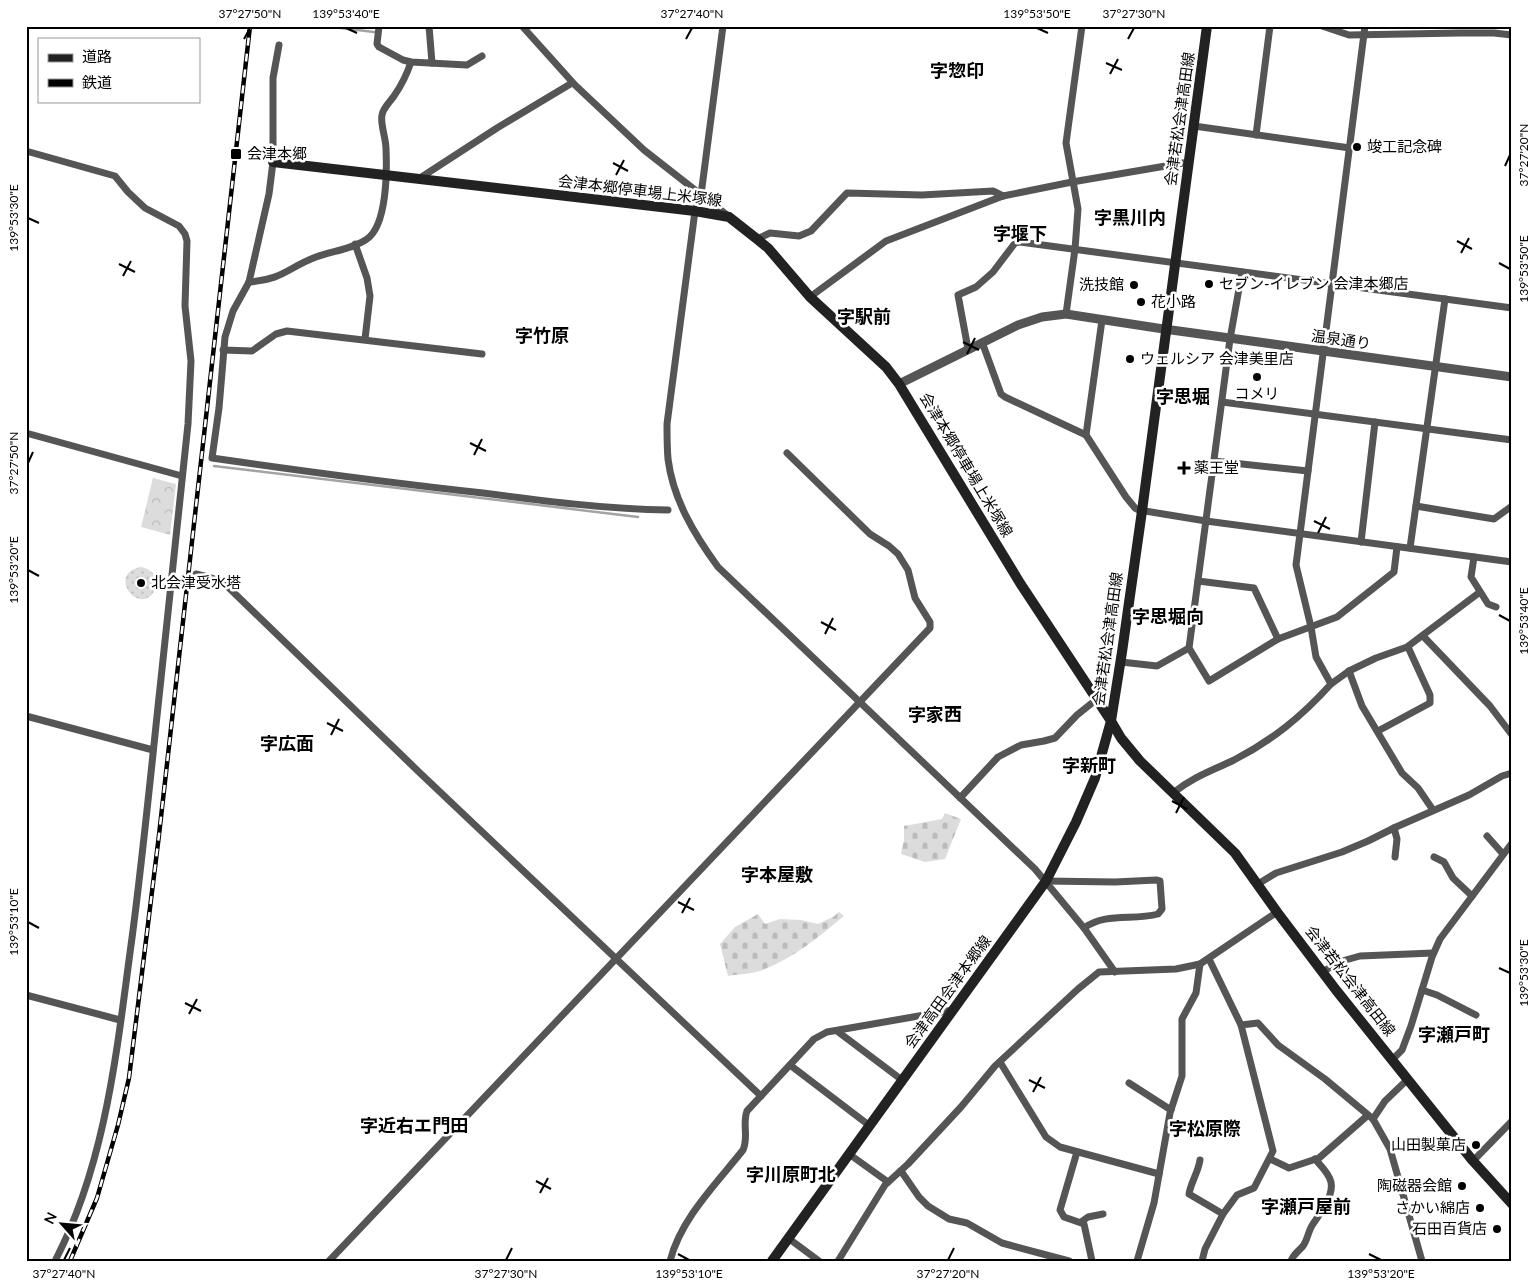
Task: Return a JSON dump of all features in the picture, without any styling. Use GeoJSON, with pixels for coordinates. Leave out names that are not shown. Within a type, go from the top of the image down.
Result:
{"type":"FeatureCollection","features":[{"type":"Feature","properties":{"kind":"main road","name":"会津若松会津高田線"},"geometry":{"type":"LineString","coordinates":[[1207,26],[1121,662],[1110,721],[1140,761],[1235,853],[1322,972],[1473,1161],[1512,1204]]}},
{"type":"Feature","properties":{"kind":"main road","name":"会津本郷停車場上米塚線"},"geometry":{"type":"LineString","coordinates":[[273,162],[695,211],[729,217],[757,239],[810,297],[880,360],[899,384],[1016,575],[1110,721]]}},
{"type":"Feature","properties":{"kind":"main road","name":"会津高田会津本郷線"},"geometry":{"type":"LineString","coordinates":[[772,1261],[1046,881],[1076,822],[1095,778],[1110,721]]}},
{"type":"Feature","properties":{"kind":"street"},"geometry":{"type":"LineString","coordinates":[[379,26],[377,44],[379,47],[403,60],[467,65],[482,56]]}},
{"type":"Feature","properties":{"kind":"street"},"geometry":{"type":"LineString","coordinates":[[429,26],[432,63]]}},
{"type":"Feature","properties":{"kind":"street"},"geometry":{"type":"LineString","coordinates":[[522,26],[572,83],[644,150],[729,217]]}},
{"type":"Feature","properties":{"kind":"street"},"geometry":{"type":"LineString","coordinates":[[724,26],[701,195],[695,211],[667,424],[668,459],[672,479],[684,512],[698,539],[718,567],[1035,869],[1084,928],[1115,972]]}},
{"type":"Feature","properties":{"kind":"street"},"geometry":{"type":"LineString","coordinates":[[1066,314],[1075,249],[1078,209],[1066,143],[1082,26]]}},
{"type":"Feature","properties":{"kind":"street"},"geometry":{"type":"LineString","coordinates":[[1256,135],[1270,26]]}},
{"type":"Feature","properties":{"kind":"street"},"geometry":{"type":"LineString","coordinates":[[1322,26],[1348,35],[1460,32],[1494,32],[1512,35]]}},
{"type":"Feature","properties":{"kind":"street"},"geometry":{"type":"LineString","coordinates":[[1331,684],[1316,657],[1311,627],[1296,566],[1366,26]]}},
{"type":"Feature","properties":{"kind":"street"},"geometry":{"type":"LineString","coordinates":[[278,45],[273,78],[273,162],[269,194],[249,282],[233,311],[225,337],[219,408],[212,458],[324,474],[582,505],[668,510]]}},
{"type":"Feature","properties":{"kind":"street"},"geometry":{"type":"LineString","coordinates":[[249,282],[277,278],[314,258],[366,240],[374,232],[378,225],[386,175],[386,138],[381,123],[382,114],[401,86],[411,62]]}},
{"type":"Feature","properties":{"kind":"street"},"geometry":{"type":"LineString","coordinates":[[420,178],[497,128],[572,83]]}},
{"type":"Feature","properties":{"kind":"street"},"geometry":{"type":"LineString","coordinates":[[1194,126],[1350,148]]}},
{"type":"Feature","properties":{"kind":"street"},"geometry":{"type":"LineString","coordinates":[[26,152],[115,176],[145,208],[179,226],[185,234],[187,241],[185,306],[191,361],[191,393],[140,874],[110,1091],[99,1142],[78,1207],[55,1261]]}},
{"type":"Feature","properties":{"kind":"street"},"geometry":{"type":"LineString","coordinates":[[810,297],[886,241],[1003,196],[1189,162]]}},
{"type":"Feature","properties":{"kind":"street"},"geometry":{"type":"LineString","coordinates":[[757,239],[770,234],[799,236],[811,231],[847,193],[922,195],[993,191],[1003,196]]}},
{"type":"Feature","properties":{"kind":"street"},"geometry":{"type":"LineString","coordinates":[[968,349],[958,295],[976,286],[993,272],[1015,243],[1020,242],[1512,308]]}},
{"type":"Feature","properties":{"kind":"street"},"geometry":{"type":"LineString","coordinates":[[355,244],[368,278],[370,296],[365,339]]}},
{"type":"Feature","properties":{"kind":"street"},"geometry":{"type":"LineString","coordinates":[[1242,272],[1230,338],[1189,648],[1209,681],[1278,639],[1337,617],[1394,572],[1397,547]]}},
{"type":"Feature","properties":{"kind":"street"},"geometry":{"type":"LineString","coordinates":[[1410,548],[1445,299]]}},
{"type":"Feature","properties":{"kind":"street","name":"温泉通り"},"geometry":{"type":"LineString","coordinates":[[899,384],[1018,325],[1042,317],[1066,314],[1166,330],[1512,377]]}},
{"type":"Feature","properties":{"kind":"street"},"geometry":{"type":"LineString","coordinates":[[1086,435],[1102,320]]}},
{"type":"Feature","properties":{"kind":"street"},"geometry":{"type":"LineString","coordinates":[[224,350],[252,351],[276,334],[287,331],[482,354]]}},
{"type":"Feature","properties":{"kind":"street"},"geometry":{"type":"LineString","coordinates":[[982,342],[1001,394],[1086,435],[1134,508],[1142,511],[1206,521],[1512,562]]}},
{"type":"Feature","properties":{"kind":"street"},"geometry":{"type":"LineString","coordinates":[[1222,402],[1512,440]]}},
{"type":"Feature","properties":{"kind":"street"},"geometry":{"type":"LineString","coordinates":[[1361,542],[1375,422]]}},
{"type":"Feature","properties":{"kind":"street"},"geometry":{"type":"LineString","coordinates":[[26,433],[182,476]]}},
{"type":"Feature","properties":{"kind":"street"},"geometry":{"type":"LineString","coordinates":[[329,1261],[930,628],[930,622],[915,598],[908,570],[898,554],[870,534],[787,453]]}},
{"type":"Feature","properties":{"kind":"street"},"geometry":{"type":"LineString","coordinates":[[1214,461],[1308,471]]}},
{"type":"Feature","properties":{"kind":"street"},"geometry":{"type":"LineString","coordinates":[[1416,506],[1494,519],[1512,506]]}},
{"type":"Feature","properties":{"kind":"street"},"geometry":{"type":"LineString","coordinates":[[1474,557],[1471,577],[1488,604],[1496,607]]}},
{"type":"Feature","properties":{"kind":"street"},"geometry":{"type":"LineString","coordinates":[[196,574],[213,578],[229,588],[761,1096]]}},
{"type":"Feature","properties":{"kind":"street"},"geometry":{"type":"LineString","coordinates":[[1198,581],[1254,588],[1278,639]]}},
{"type":"Feature","properties":{"kind":"street"},"geometry":{"type":"LineString","coordinates":[[1173,793],[1187,782],[1234,760],[1266,742],[1310,707],[1331,684],[1376,658],[1408,647],[1480,592]]}},
{"type":"Feature","properties":{"kind":"street"},"geometry":{"type":"LineString","coordinates":[[1423,636],[1490,706],[1512,735]]}},
{"type":"Feature","properties":{"kind":"street"},"geometry":{"type":"LineString","coordinates":[[1378,731],[1430,703],[1430,695],[1408,647]]}},
{"type":"Feature","properties":{"kind":"street"},"geometry":{"type":"LineString","coordinates":[[1121,662],[1157,666],[1189,648]]}},
{"type":"Feature","properties":{"kind":"street"},"geometry":{"type":"LineString","coordinates":[[1349,672],[1362,706],[1402,773],[1418,788],[1433,810]]}},
{"type":"Feature","properties":{"kind":"street"},"geometry":{"type":"LineString","coordinates":[[960,798],[998,758],[1022,745],[1054,738],[1077,715],[1097,700]]}},
{"type":"Feature","properties":{"kind":"street"},"geometry":{"type":"LineString","coordinates":[[26,716],[153,750]]}},
{"type":"Feature","properties":{"kind":"street"},"geometry":{"type":"LineString","coordinates":[[1258,884],[1276,874],[1342,852],[1469,795],[1502,776],[1512,773]]}},
{"type":"Feature","properties":{"kind":"street"},"geometry":{"type":"LineString","coordinates":[[1394,828],[1397,839],[1395,856]]}},
{"type":"Feature","properties":{"kind":"street"},"geometry":{"type":"LineString","coordinates":[[1487,836],[1504,854]]}},
{"type":"Feature","properties":{"kind":"street"},"geometry":{"type":"LineString","coordinates":[[1393,1060],[1402,1050],[1412,1026],[1433,953],[1440,939],[1512,843]]}},
{"type":"Feature","properties":{"kind":"street"},"geometry":{"type":"LineString","coordinates":[[1434,857],[1444,862],[1453,878],[1472,896]]}},
{"type":"Feature","properties":{"kind":"street"},"geometry":{"type":"LineString","coordinates":[[1046,881],[1160,881],[1162,909],[1157,915],[1104,918],[1090,923],[1084,928]]}},
{"type":"Feature","properties":{"kind":"street"},"geometry":{"type":"LineString","coordinates":[[838,1261],[874,1201],[888,1182],[961,1107],[1000,1062],[1078,988],[1099,972],[1176,969],[1200,964],[1277,912]]}},
{"type":"Feature","properties":{"kind":"street"},"geometry":{"type":"LineString","coordinates":[[1322,972],[1342,961],[1360,956],[1433,953]]}},
{"type":"Feature","properties":{"kind":"street"},"geometry":{"type":"LineString","coordinates":[[1202,1261],[1205,1249],[1223,1214],[1237,1195],[1254,1188],[1273,1152],[1241,1025],[1208,959]]}},
{"type":"Feature","properties":{"kind":"street"},"geometry":{"type":"LineString","coordinates":[[1137,1261],[1154,1204],[1171,1110],[1182,1076],[1182,1019],[1196,993],[1200,964]]}},
{"type":"Feature","properties":{"kind":"street"},"geometry":{"type":"LineString","coordinates":[[1422,990],[1438,995],[1476,1015]]}},
{"type":"Feature","properties":{"kind":"street"},"geometry":{"type":"LineString","coordinates":[[26,994],[120,1020]]}},
{"type":"Feature","properties":{"kind":"street"},"geometry":{"type":"LineString","coordinates":[[670,1261],[673,1250],[692,1215],[743,1150],[747,1142],[745,1118],[747,1111],[814,1038],[827,1032],[953,1010]]}},
{"type":"Feature","properties":{"kind":"street"},"geometry":{"type":"LineString","coordinates":[[1241,1025],[1258,1023],[1278,1045],[1338,1089],[1370,1117],[1390,1148],[1422,1261]]}},
{"type":"Feature","properties":{"kind":"street"},"geometry":{"type":"LineString","coordinates":[[837,1030],[902,1080]]}},
{"type":"Feature","properties":{"kind":"street"},"geometry":{"type":"LineString","coordinates":[[1000,1062],[1046,1137],[1060,1146],[1077,1152],[1158,1174]]}},
{"type":"Feature","properties":{"kind":"street"},"geometry":{"type":"LineString","coordinates":[[790,1065],[870,1126]]}},
{"type":"Feature","properties":{"kind":"street"},"geometry":{"type":"LineString","coordinates":[[1270,1159],[1290,1168],[1315,1159],[1370,1117],[1408,1079]]}},
{"type":"Feature","properties":{"kind":"street"},"geometry":{"type":"LineString","coordinates":[[1129,1083],[1171,1110]]}},
{"type":"Feature","properties":{"kind":"street"},"geometry":{"type":"LineString","coordinates":[[1473,1161],[1512,1121]]}},
{"type":"Feature","properties":{"kind":"street"},"geometry":{"type":"LineString","coordinates":[[1077,1152],[1060,1210],[1064,1216],[1081,1222],[1086,1228],[1092,1261]]}},
{"type":"Feature","properties":{"kind":"street"},"geometry":{"type":"LineString","coordinates":[[849,1154],[888,1182]]}},
{"type":"Feature","properties":{"kind":"street"},"geometry":{"type":"LineString","coordinates":[[1291,1261],[1294,1254],[1306,1240],[1330,1192],[1331,1182],[1327,1173],[1315,1159]]}},
{"type":"Feature","properties":{"kind":"street"},"geometry":{"type":"LineString","coordinates":[[1200,1160],[1189,1194],[1223,1214]]}},
{"type":"Feature","properties":{"kind":"street"},"geometry":{"type":"LineString","coordinates":[[900,1171],[928,1206],[949,1219],[967,1223],[1002,1243],[1069,1261]]}},
{"type":"Feature","properties":{"kind":"street"},"geometry":{"type":"LineString","coordinates":[[1081,1222],[1088,1217],[1103,1214]]}},
{"type":"Feature","properties":{"kind":"street"},"geometry":{"type":"LineString","coordinates":[[788,1238],[819,1261]]}},
{"type":"Feature","properties":{"kind":"green space"},"geometry":{"type":"Polygon","coordinates":[[[153,478],[176,484],[170,535],[141,527],[153,478]]]}},
{"type":"Feature","properties":{"kind":"green space"},"geometry":{"type":"Polygon","coordinates":[[[141,567],[152,572],[157,582],[152,583],[152,586],[156,587],[150,596],[143,599],[136,597],[126,585],[126,578],[130,571],[141,567]]]}},
{"type":"Feature","properties":{"kind":"green space"},"geometry":{"type":"Polygon","coordinates":[[[945,813],[961,819],[945,859],[925,862],[901,854],[904,826],[942,819],[945,813]]]}},
{"type":"Feature","properties":{"kind":"green space"},"geometry":{"type":"Polygon","coordinates":[[[839,912],[844,916],[815,939],[785,959],[759,971],[728,976],[720,944],[735,927],[758,914],[765,924],[780,919],[801,920],[818,924],[839,912]]]}},
{"type":"Feature","properties":{"kind":"waterway"},"geometry":{"type":"LineString","coordinates":[[324,26],[374,32]]}},
{"type":"Feature","properties":{"kind":"waterway"},"geometry":{"type":"LineString","coordinates":[[214,466],[638,517]]}},
{"type":"Feature","properties":{"kind":"railway"},"geometry":{"type":"LineString","coordinates":[[70,1261],[97,1198],[129,1078],[159,835],[250,26]]}},
{"type":"Feature","properties":{"kind":"place","name":"竣工記念碑"},"geometry":{"type":"Point","coordinates":[1357,147]}},
{"type":"Feature","properties":{"kind":"place","name":"会津本郷"},"geometry":{"type":"Point","coordinates":[236,154]}},
{"type":"Feature","properties":{"kind":"place","name":"セブン-イレブン 会津本郷店"},"geometry":{"type":"Point","coordinates":[1209,284]}},
{"type":"Feature","properties":{"kind":"place","name":"洗技館"},"geometry":{"type":"Point","coordinates":[1134,285]}},
{"type":"Feature","properties":{"kind":"place","name":"花小路"},"geometry":{"type":"Point","coordinates":[1141,302]}},
{"type":"Feature","properties":{"kind":"place","name":"ウェルシア 会津美里店"},"geometry":{"type":"Point","coordinates":[1130,359]}},
{"type":"Feature","properties":{"kind":"place","name":"コメリ"},"geometry":{"type":"Point","coordinates":[1257,377]}},
{"type":"Feature","properties":{"kind":"place","name":"薬王堂"},"geometry":{"type":"Point","coordinates":[1184,468]}},
{"type":"Feature","properties":{"kind":"place","name":"北会津受水塔"},"geometry":{"type":"Point","coordinates":[141,583]}},
{"type":"Feature","properties":{"kind":"place","name":"山田製菓店"},"geometry":{"type":"Point","coordinates":[1476,1145]}},
{"type":"Feature","properties":{"kind":"place","name":"陶磁器会館"},"geometry":{"type":"Point","coordinates":[1462,1186]}},
{"type":"Feature","properties":{"kind":"place","name":"さかい綿店"},"geometry":{"type":"Point","coordinates":[1480,1208]}},
{"type":"Feature","properties":{"kind":"place","name":"石田百貨店"},"geometry":{"type":"Point","coordinates":[1497,1229]}},
{"type":"Feature","properties":{"kind":"district","name":"字惣印"},"geometry":{"type":"Point","coordinates":[957,71]}},
{"type":"Feature","properties":{"kind":"district","name":"字黒川内"},"geometry":{"type":"Point","coordinates":[1130,218]}},
{"type":"Feature","properties":{"kind":"district","name":"字堰下"},"geometry":{"type":"Point","coordinates":[1020,234]}},
{"type":"Feature","properties":{"kind":"district","name":"字駅前"},"geometry":{"type":"Point","coordinates":[864,317]}},
{"type":"Feature","properties":{"kind":"district","name":"字竹原"},"geometry":{"type":"Point","coordinates":[542,336]}},
{"type":"Feature","properties":{"kind":"district","name":"字思堀"},"geometry":{"type":"Point","coordinates":[1183,397]}},
{"type":"Feature","properties":{"kind":"district","name":"字思堀向"},"geometry":{"type":"Point","coordinates":[1168,617]}},
{"type":"Feature","properties":{"kind":"district","name":"字家西"},"geometry":{"type":"Point","coordinates":[935,715]}},
{"type":"Feature","properties":{"kind":"district","name":"字広面"},"geometry":{"type":"Point","coordinates":[287,744]}},
{"type":"Feature","properties":{"kind":"district","name":"字新町"},"geometry":{"type":"Point","coordinates":[1089,766]}},
{"type":"Feature","properties":{"kind":"district","name":"字本屋敷"},"geometry":{"type":"Point","coordinates":[777,875]}},
{"type":"Feature","properties":{"kind":"district","name":"字瀬戸町"},"geometry":{"type":"Point","coordinates":[1454,1035]}},
{"type":"Feature","properties":{"kind":"district","name":"字近右エ門田"},"geometry":{"type":"Point","coordinates":[414,1126]}},
{"type":"Feature","properties":{"kind":"district","name":"字松原際"},"geometry":{"type":"Point","coordinates":[1205,1129]}},
{"type":"Feature","properties":{"kind":"district","name":"字川原町北"},"geometry":{"type":"Point","coordinates":[791,1175]}},
{"type":"Feature","properties":{"kind":"district","name":"字瀬戸屋前"},"geometry":{"type":"Point","coordinates":[1306,1207]}}]}
